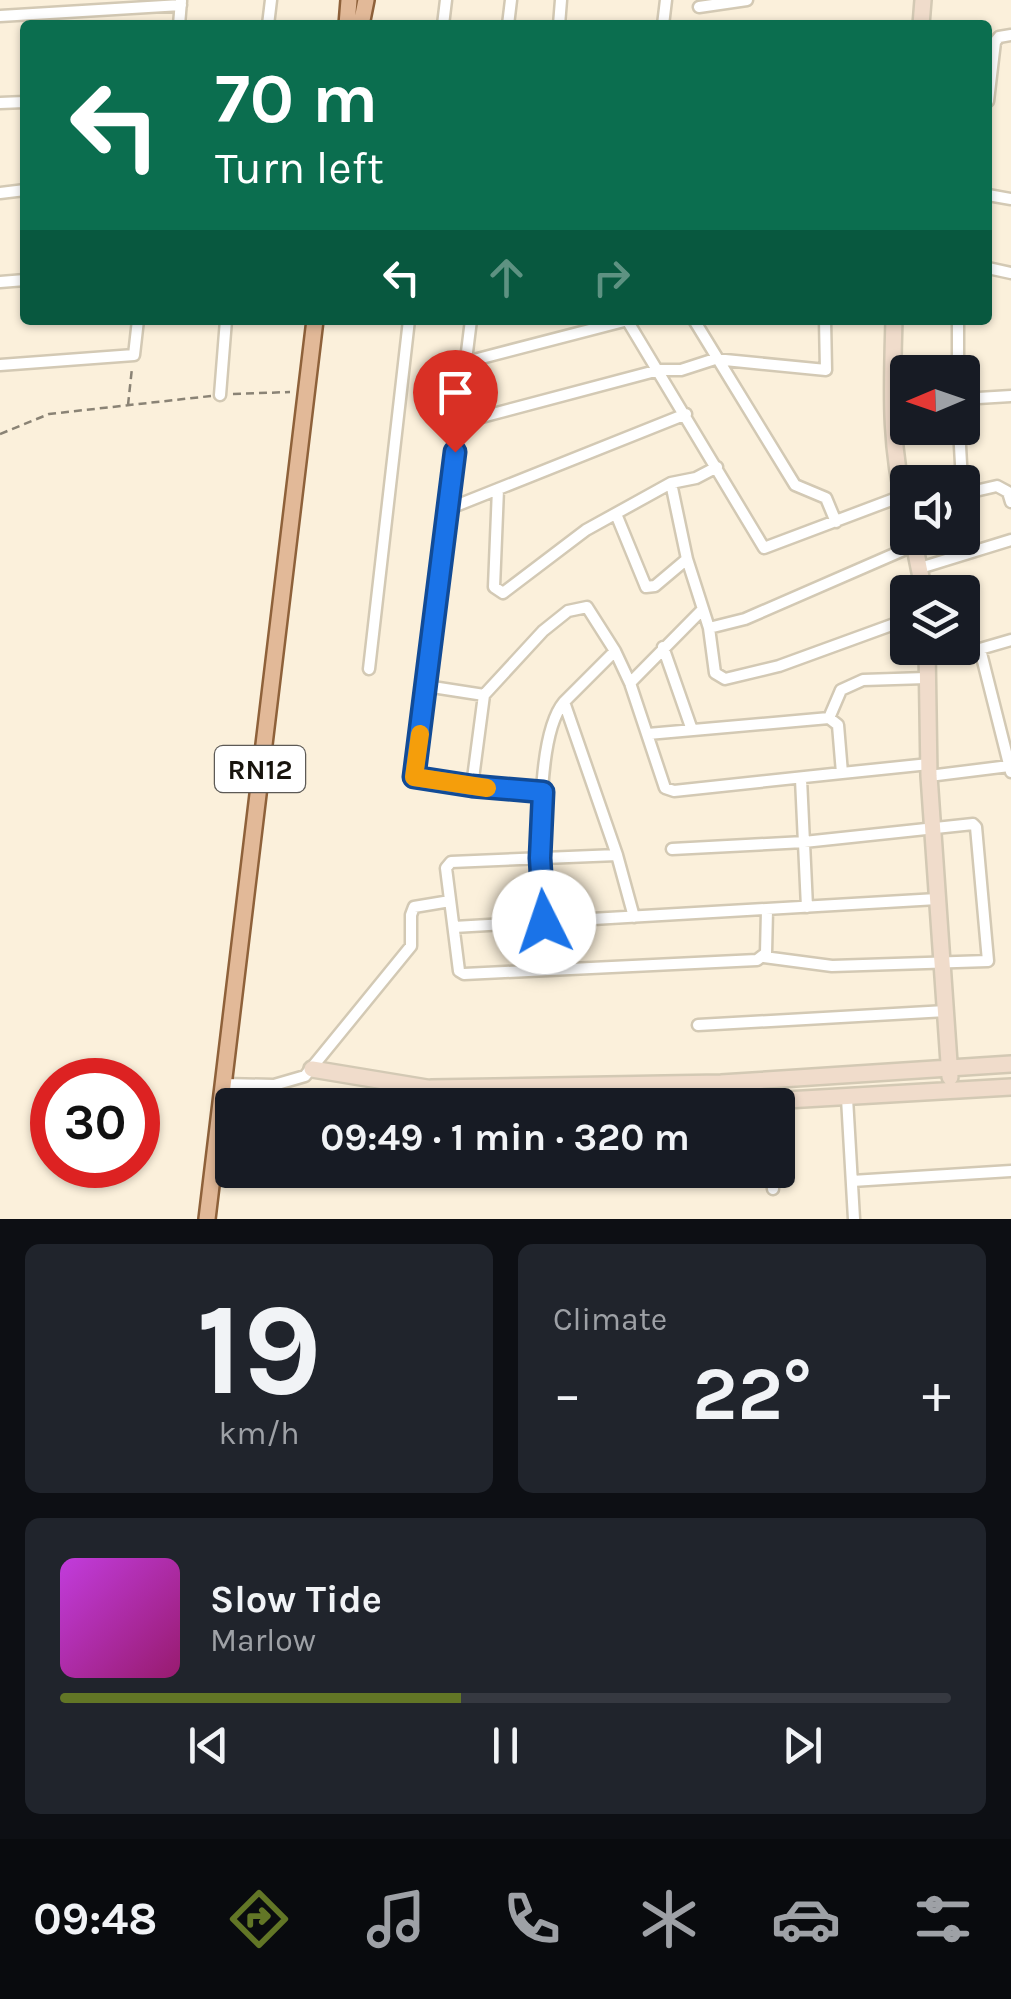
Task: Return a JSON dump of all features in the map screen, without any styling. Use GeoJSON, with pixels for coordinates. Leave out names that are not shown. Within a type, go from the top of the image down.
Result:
{"type":"FeatureCollection","features":[{"type":"Feature","properties":{"kind":"main road","name":"RN12"},"geometry":{"type":"LineString","coordinates":[[207,1219],[314,325]]}},
{"type":"Feature","properties":{"kind":"street"},"geometry":{"type":"LineString","coordinates":[[700,7],[747,0]]}},
{"type":"Feature","properties":{"kind":"street"},"geometry":{"type":"LineString","coordinates":[[0,16],[181,2]]}},
{"type":"Feature","properties":{"kind":"street"},"geometry":{"type":"LineString","coordinates":[[992,60],[997,40],[1011,35]]}},
{"type":"Feature","properties":{"kind":"street"},"geometry":{"type":"LineString","coordinates":[[0,366],[134,355],[137,325]]}},
{"type":"Feature","properties":{"kind":"street"},"geometry":{"type":"LineString","coordinates":[[220,395],[226,325]]}},
{"type":"Feature","properties":{"kind":"street"},"geometry":{"type":"LineString","coordinates":[[369,669],[408,325]]}},
{"type":"Feature","properties":{"kind":"street"},"geometry":{"type":"LineString","coordinates":[[470,325],[414,777],[543,792]]}},
{"type":"Feature","properties":{"kind":"street"},"geometry":{"type":"LineString","coordinates":[[466,362],[609,325]]}},
{"type":"Feature","properties":{"kind":"street"},"geometry":{"type":"LineString","coordinates":[[631,325],[764,548],[890,501]]}},
{"type":"Feature","properties":{"kind":"street"},"geometry":{"type":"LineString","coordinates":[[697,325],[796,485],[826,498],[836,522]]}},
{"type":"Feature","properties":{"kind":"street"},"geometry":{"type":"LineString","coordinates":[[459,423],[715,359],[826,370],[825,325]]}},
{"type":"Feature","properties":{"kind":"street"},"geometry":{"type":"LineString","coordinates":[[894,325],[891,428],[897,465]]}},
{"type":"Feature","properties":{"kind":"street"},"geometry":{"type":"LineString","coordinates":[[958,325],[958,355]]}},
{"type":"Feature","properties":{"kind":"street"},"geometry":{"type":"LineString","coordinates":[[980,398],[1011,396]]}},
{"type":"Feature","properties":{"kind":"street"},"geometry":{"type":"LineString","coordinates":[[448,509],[686,414]]}},
{"type":"Feature","properties":{"kind":"street"},"geometry":{"type":"LineString","coordinates":[[498,489],[494,587],[503,593],[586,530],[671,483],[696,478],[717,467]]}},
{"type":"Feature","properties":{"kind":"street"},"geometry":{"type":"LineString","coordinates":[[671,483],[688,559],[710,628],[715,672],[725,680],[779,666],[890,626]]}},
{"type":"Feature","properties":{"kind":"street"},"geometry":{"type":"LineString","coordinates":[[980,490],[996,486],[1008,492],[1011,502]]}},
{"type":"Feature","properties":{"kind":"street"},"geometry":{"type":"LineString","coordinates":[[616,514],[646,587],[655,586],[688,559]]}},
{"type":"Feature","properties":{"kind":"street"},"geometry":{"type":"LineString","coordinates":[[920,568],[1011,540]]}},
{"type":"Feature","properties":{"kind":"street"},"geometry":{"type":"LineString","coordinates":[[710,628],[757,614],[890,552]]}},
{"type":"Feature","properties":{"kind":"street"},"geometry":{"type":"LineString","coordinates":[[917,555],[921,575]]}},
{"type":"Feature","properties":{"kind":"street"},"geometry":{"type":"LineString","coordinates":[[472,786],[484,695],[543,631],[576,608],[591,608],[615,651],[648,734],[660,782],[669,790],[842,773],[1010,769],[980,649],[1011,640]]}},
{"type":"Feature","properties":{"kind":"street"},"geometry":{"type":"LineString","coordinates":[[630,682],[702,609]]}},
{"type":"Feature","properties":{"kind":"street"},"geometry":{"type":"LineString","coordinates":[[664,647],[692,730]]}},
{"type":"Feature","properties":{"kind":"street"},"geometry":{"type":"LineString","coordinates":[[544,922],[540,858],[549,728],[564,702],[615,651]]}},
{"type":"Feature","properties":{"kind":"street"},"geometry":{"type":"LineString","coordinates":[[926,665],[932,828],[951,1091]]}},
{"type":"Feature","properties":{"kind":"street"},"geometry":{"type":"LineString","coordinates":[[830,718],[842,690],[863,680],[926,678]]}},
{"type":"Feature","properties":{"kind":"street"},"geometry":{"type":"LineString","coordinates":[[426,686],[484,695]]}},
{"type":"Feature","properties":{"kind":"street"},"geometry":{"type":"LineString","coordinates":[[564,702],[634,916]]}},
{"type":"Feature","properties":{"kind":"street"},"geometry":{"type":"LineString","coordinates":[[648,734],[830,718],[838,725],[842,773]]}},
{"type":"Feature","properties":{"kind":"street"},"geometry":{"type":"LineString","coordinates":[[801,779],[807,907]]}},
{"type":"Feature","properties":{"kind":"street"},"geometry":{"type":"LineString","coordinates":[[617,856],[451,862],[446,868],[460,971],[464,974],[618,968],[764,957],[832,966],[942,960],[984,963],[990,957],[978,830],[973,824],[804,842],[672,849]]}},
{"type":"Feature","properties":{"kind":"street"},"geometry":{"type":"LineString","coordinates":[[454,928],[937,898]]}},
{"type":"Feature","properties":{"kind":"street"},"geometry":{"type":"LineString","coordinates":[[223,1084],[274,1086],[305,1076],[411,946],[410,915],[414,907],[450,900]]}},
{"type":"Feature","properties":{"kind":"street"},"geometry":{"type":"LineString","coordinates":[[764,957],[767,910]]}},
{"type":"Feature","properties":{"kind":"street"},"geometry":{"type":"LineString","coordinates":[[698,1025],[946,1011]]}},
{"type":"Feature","properties":{"kind":"street"},"geometry":{"type":"LineString","coordinates":[[312,1069],[426,1088],[721,1083],[1011,1064]]}},
{"type":"Feature","properties":{"kind":"street"},"geometry":{"type":"LineString","coordinates":[[795,1101],[1011,1087]]}},
{"type":"Feature","properties":{"kind":"street"},"geometry":{"type":"LineString","coordinates":[[847,1098],[854,1219]]}},
{"type":"Feature","properties":{"kind":"street"},"geometry":{"type":"LineString","coordinates":[[852,1182],[1011,1171]]}},
{"type":"Feature","properties":{"kind":"path"},"geometry":{"type":"LineString","coordinates":[[128,406],[134,355]]}},
{"type":"Feature","properties":{"kind":"path"},"geometry":{"type":"LineString","coordinates":[[0,434],[49,414],[220,395],[307,392]]}},
{"type":"Feature","properties":{"kind":"slow traffic"},"geometry":{"type":"LineString","coordinates":[[420,734],[414,777],[487,788]]}},
{"type":"Feature","properties":{"kind":"route"},"geometry":{"type":"LineString","coordinates":[[455,452],[414,777],[543,792],[540,858],[544,922]]}}]}
